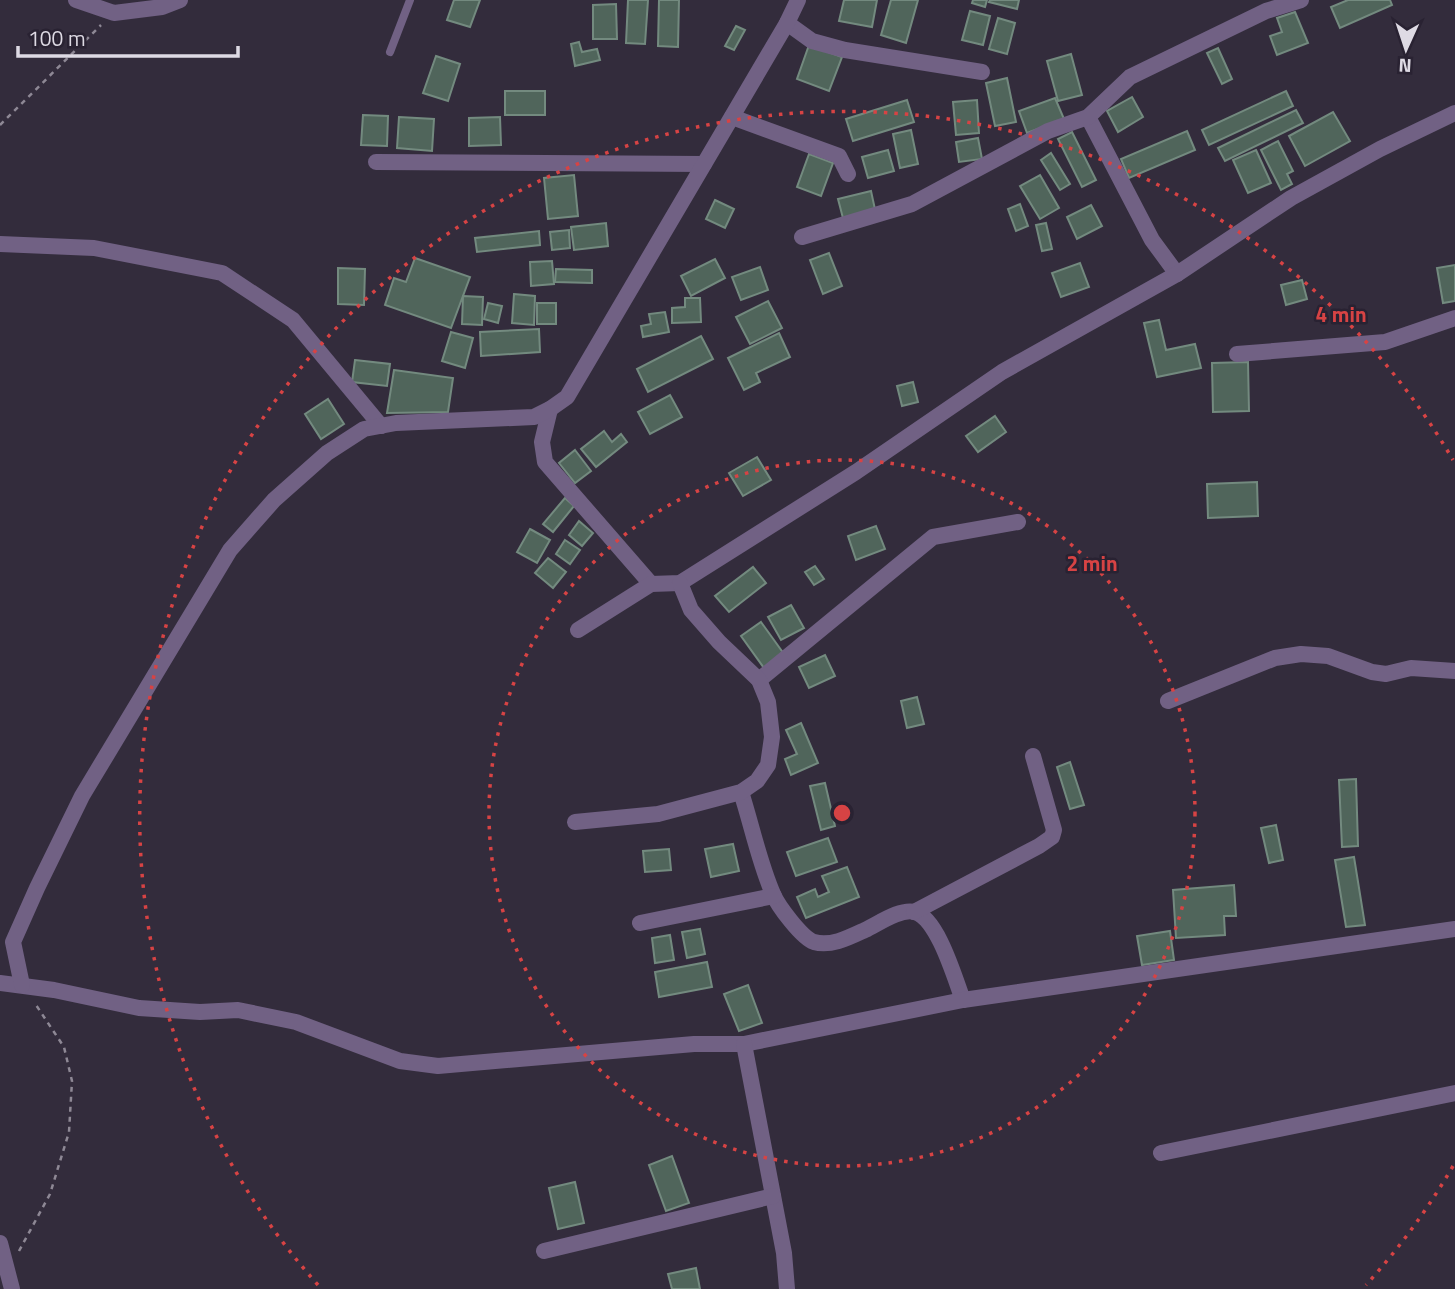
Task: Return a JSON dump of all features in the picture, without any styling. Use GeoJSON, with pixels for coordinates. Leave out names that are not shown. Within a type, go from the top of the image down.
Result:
{"type":"FeatureCollection","features":[{"type":"Feature","properties":{"kind":"street"},"geometry":{"type":"LineString","coordinates":[[76,0],[114,13],[162,7],[180,0]]}},
{"type":"Feature","properties":{"kind":"street"},"geometry":{"type":"LineString","coordinates":[[22,985],[13,942],[37,888],[82,796],[230,550],[274,500],[327,453],[364,429],[396,424],[534,417],[566,397],[787,23],[798,0]]}},
{"type":"Feature","properties":{"kind":"street"},"geometry":{"type":"LineString","coordinates":[[802,237],[912,204],[1048,131],[1088,117],[1130,77],[1266,11],[1301,0]]}},
{"type":"Feature","properties":{"kind":"street"},"geometry":{"type":"LineString","coordinates":[[787,23],[812,41],[845,50],[982,72]]}},
{"type":"Feature","properties":{"kind":"street"},"geometry":{"type":"LineString","coordinates":[[578,630],[652,584],[680,583],[856,472],[1002,372],[1177,274],[1292,198],[1380,149],[1455,113]]}},
{"type":"Feature","properties":{"kind":"street"},"geometry":{"type":"LineString","coordinates":[[732,117],[839,156],[848,174]]}},
{"type":"Feature","properties":{"kind":"street"},"geometry":{"type":"LineString","coordinates":[[1088,117],[1152,240],[1177,274]]}},
{"type":"Feature","properties":{"kind":"street"},"geometry":{"type":"LineString","coordinates":[[376,162],[704,164]]}},
{"type":"Feature","properties":{"kind":"street"},"geometry":{"type":"LineString","coordinates":[[0,244],[94,248],[222,272],[293,320],[381,426]]}},
{"type":"Feature","properties":{"kind":"street"},"geometry":{"type":"LineString","coordinates":[[1237,354],[1385,342],[1455,318]]}},
{"type":"Feature","properties":{"kind":"street"},"geometry":{"type":"LineString","coordinates":[[550,409],[542,442],[544,462],[652,584]]}},
{"type":"Feature","properties":{"kind":"street"},"geometry":{"type":"LineString","coordinates":[[759,680],[933,537],[1018,522]]}},
{"type":"Feature","properties":{"kind":"street"},"geometry":{"type":"LineString","coordinates":[[575,822],[657,814],[741,792],[757,781],[768,765],[772,737],[770,713],[759,680],[719,642],[691,610],[680,583]]}},
{"type":"Feature","properties":{"kind":"street"},"geometry":{"type":"LineString","coordinates":[[1168,701],[1276,657],[1301,654],[1328,656],[1385,674],[1411,668],[1455,671]]}},
{"type":"Feature","properties":{"kind":"street"},"geometry":{"type":"LineString","coordinates":[[741,792],[774,896],[799,930],[812,942],[824,943],[843,940],[901,914],[914,912],[1052,837],[1054,830],[1033,756]]}},
{"type":"Feature","properties":{"kind":"street"},"geometry":{"type":"LineString","coordinates":[[640,923],[774,896]]}},
{"type":"Feature","properties":{"kind":"street"},"geometry":{"type":"LineString","coordinates":[[914,912],[924,919],[939,940],[962,1000]]}},
{"type":"Feature","properties":{"kind":"street"},"geometry":{"type":"LineString","coordinates":[[0,983],[139,1008],[200,1012],[238,1010],[296,1022],[400,1061],[438,1066],[694,1044],[744,1044],[962,1000],[1455,929]]}},
{"type":"Feature","properties":{"kind":"street"},"geometry":{"type":"LineString","coordinates":[[744,1044],[784,1253],[788,1289]]}},
{"type":"Feature","properties":{"kind":"street"},"geometry":{"type":"LineString","coordinates":[[1161,1153],[1455,1093]]}},
{"type":"Feature","properties":{"kind":"street"},"geometry":{"type":"LineString","coordinates":[[544,1251],[773,1196]]}},
{"type":"Feature","properties":{"kind":"street"},"geometry":{"type":"LineString","coordinates":[[0,1242],[12,1289]]}},
{"type":"Feature","properties":{"kind":"lane"},"geometry":{"type":"LineString","coordinates":[[390,52],[410,0]]}},
{"type":"Feature","properties":{"kind":"path"},"geometry":{"type":"LineString","coordinates":[[0,125],[114,13]]}},
{"type":"Feature","properties":{"kind":"path"},"geometry":{"type":"LineString","coordinates":[[8,1273],[50,1194],[69,1132],[72,1081],[64,1047],[22,985]]}},
{"type":"Feature","properties":{"kind":"building"},"geometry":{"type":"Polygon","coordinates":[[[454,0],[480,0],[470,27],[447,20],[454,0]]]}},
{"type":"Feature","properties":{"kind":"building"},"geometry":{"type":"Polygon","coordinates":[[[628,0],[648,0],[645,44],[626,43],[628,0]]]}},
{"type":"Feature","properties":{"kind":"building"},"geometry":{"type":"Polygon","coordinates":[[[659,0],[679,0],[678,47],[658,46],[659,0]]]}},
{"type":"Feature","properties":{"kind":"building"},"geometry":{"type":"Polygon","coordinates":[[[844,0],[877,0],[872,27],[839,21],[844,0]]]}},
{"type":"Feature","properties":{"kind":"building"},"geometry":{"type":"Polygon","coordinates":[[[891,0],[918,0],[906,43],[881,35],[891,0]]]}},
{"type":"Feature","properties":{"kind":"building"},"geometry":{"type":"Polygon","coordinates":[[[973,0],[987,0],[985,7],[972,3],[973,0]]]}},
{"type":"Feature","properties":{"kind":"building"},"geometry":{"type":"Polygon","coordinates":[[[1019,0],[1017,9],[989,2],[1019,0]]]}},
{"type":"Feature","properties":{"kind":"building"},"geometry":{"type":"Polygon","coordinates":[[[1348,0],[1390,0],[1392,5],[1340,28],[1331,7],[1348,0]]]}},
{"type":"Feature","properties":{"kind":"building"},"geometry":{"type":"Polygon","coordinates":[[[616,4],[617,39],[593,39],[593,5],[616,4]]]}},
{"type":"Feature","properties":{"kind":"building"},"geometry":{"type":"Polygon","coordinates":[[[970,11],[990,16],[983,45],[962,40],[970,11]]]}},
{"type":"Feature","properties":{"kind":"building"},"geometry":{"type":"Polygon","coordinates":[[[1295,12],[1308,43],[1277,55],[1270,36],[1282,32],[1277,18],[1295,12]]]}},
{"type":"Feature","properties":{"kind":"building"},"geometry":{"type":"Polygon","coordinates":[[[998,18],[1015,23],[1007,54],[989,49],[998,18]]]}},
{"type":"Feature","properties":{"kind":"building"},"geometry":{"type":"Polygon","coordinates":[[[736,26],[745,30],[734,50],[725,46],[736,26]]]}},
{"type":"Feature","properties":{"kind":"building"},"geometry":{"type":"Polygon","coordinates":[[[579,42],[582,52],[597,49],[600,60],[575,66],[571,44],[579,42]]]}},
{"type":"Feature","properties":{"kind":"building"},"geometry":{"type":"Polygon","coordinates":[[[809,45],[842,57],[829,91],[797,79],[809,45]]]}},
{"type":"Feature","properties":{"kind":"building"},"geometry":{"type":"Polygon","coordinates":[[[1218,48],[1232,79],[1222,84],[1207,53],[1218,48]]]}},
{"type":"Feature","properties":{"kind":"building"},"geometry":{"type":"Polygon","coordinates":[[[1071,54],[1082,95],[1058,101],[1047,61],[1071,54]]]}},
{"type":"Feature","properties":{"kind":"building"},"geometry":{"type":"Polygon","coordinates":[[[436,56],[460,64],[448,101],[423,93],[436,56]]]}},
{"type":"Feature","properties":{"kind":"building"},"geometry":{"type":"Polygon","coordinates":[[[1007,78],[1016,122],[995,126],[986,83],[1007,78]]]}},
{"type":"Feature","properties":{"kind":"building"},"geometry":{"type":"Polygon","coordinates":[[[505,91],[545,91],[545,115],[505,115],[505,91]]]}},
{"type":"Feature","properties":{"kind":"building"},"geometry":{"type":"Polygon","coordinates":[[[1286,91],[1293,106],[1209,145],[1202,130],[1286,91]]]}},
{"type":"Feature","properties":{"kind":"building"},"geometry":{"type":"Polygon","coordinates":[[[1132,97],[1143,117],[1118,132],[1107,111],[1132,97]]]}},
{"type":"Feature","properties":{"kind":"building"},"geometry":{"type":"Polygon","coordinates":[[[1055,98],[1064,119],[1027,133],[1019,111],[1055,98]]]}},
{"type":"Feature","properties":{"kind":"building"},"geometry":{"type":"Polygon","coordinates":[[[907,100],[914,122],[853,141],[846,119],[907,100]]]}},
{"type":"Feature","properties":{"kind":"building"},"geometry":{"type":"Polygon","coordinates":[[[977,100],[979,133],[956,135],[953,102],[977,100]]]}},
{"type":"Feature","properties":{"kind":"building"},"geometry":{"type":"Polygon","coordinates":[[[1296,110],[1303,123],[1225,161],[1218,148],[1296,110]]]}},
{"type":"Feature","properties":{"kind":"building"},"geometry":{"type":"Polygon","coordinates":[[[1333,112],[1350,141],[1305,166],[1289,136],[1333,112]]]}},
{"type":"Feature","properties":{"kind":"building"},"geometry":{"type":"Polygon","coordinates":[[[363,115],[388,116],[387,146],[361,145],[363,115]]]}},
{"type":"Feature","properties":{"kind":"building"},"geometry":{"type":"Polygon","coordinates":[[[399,117],[434,119],[432,151],[397,148],[399,117]]]}},
{"type":"Feature","properties":{"kind":"building"},"geometry":{"type":"Polygon","coordinates":[[[500,117],[501,145],[469,146],[469,118],[500,117]]]}},
{"type":"Feature","properties":{"kind":"building"},"geometry":{"type":"Polygon","coordinates":[[[911,130],[918,164],[900,168],[893,134],[911,130]]]}},
{"type":"Feature","properties":{"kind":"building"},"geometry":{"type":"Polygon","coordinates":[[[1187,131],[1195,150],[1129,178],[1121,159],[1187,131]]]}},
{"type":"Feature","properties":{"kind":"building"},"geometry":{"type":"Polygon","coordinates":[[[1072,132],[1096,180],[1082,187],[1058,139],[1072,132]]]}},
{"type":"Feature","properties":{"kind":"building"},"geometry":{"type":"Polygon","coordinates":[[[978,138],[982,159],[959,162],[956,142],[978,138]]]}},
{"type":"Feature","properties":{"kind":"building"},"geometry":{"type":"Polygon","coordinates":[[[1278,141],[1293,171],[1287,174],[1292,184],[1281,190],[1261,150],[1278,141]]]}},
{"type":"Feature","properties":{"kind":"building"},"geometry":{"type":"Polygon","coordinates":[[[888,150],[894,171],[868,178],[862,157],[888,150]]]}},
{"type":"Feature","properties":{"kind":"building"},"geometry":{"type":"Polygon","coordinates":[[[1256,150],[1271,183],[1248,193],[1233,160],[1256,150]]]}},
{"type":"Feature","properties":{"kind":"building"},"geometry":{"type":"Polygon","coordinates":[[[1051,153],[1070,184],[1060,190],[1041,160],[1051,153]]]}},
{"type":"Feature","properties":{"kind":"building"},"geometry":{"type":"Polygon","coordinates":[[[809,154],[833,163],[821,196],[797,187],[809,154]]]}},
{"type":"Feature","properties":{"kind":"building"},"geometry":{"type":"Polygon","coordinates":[[[574,175],[578,216],[548,219],[544,178],[574,175]]]}},
{"type":"Feature","properties":{"kind":"building"},"geometry":{"type":"Polygon","coordinates":[[[1040,175],[1059,208],[1040,219],[1020,186],[1040,175]]]}},
{"type":"Feature","properties":{"kind":"building"},"geometry":{"type":"Polygon","coordinates":[[[871,191],[876,214],[844,222],[838,199],[871,191]]]}},
{"type":"Feature","properties":{"kind":"building"},"geometry":{"type":"Polygon","coordinates":[[[715,200],[734,209],[725,228],[706,219],[715,200]]]}},
{"type":"Feature","properties":{"kind":"building"},"geometry":{"type":"Polygon","coordinates":[[[1020,204],[1028,226],[1016,231],[1008,209],[1020,204]]]}},
{"type":"Feature","properties":{"kind":"building"},"geometry":{"type":"Polygon","coordinates":[[[1091,205],[1102,226],[1077,239],[1067,217],[1091,205]]]}},
{"type":"Feature","properties":{"kind":"building"},"geometry":{"type":"Polygon","coordinates":[[[606,223],[608,246],[574,250],[571,227],[606,223]]]}},
{"type":"Feature","properties":{"kind":"building"},"geometry":{"type":"Polygon","coordinates":[[[1046,223],[1052,249],[1042,251],[1036,225],[1046,223]]]}},
{"type":"Feature","properties":{"kind":"building"},"geometry":{"type":"Polygon","coordinates":[[[569,230],[570,248],[552,250],[550,232],[569,230]]]}},
{"type":"Feature","properties":{"kind":"building"},"geometry":{"type":"Polygon","coordinates":[[[539,231],[540,245],[477,252],[475,238],[539,231]]]}},
{"type":"Feature","properties":{"kind":"building"},"geometry":{"type":"Polygon","coordinates":[[[829,253],[842,286],[823,294],[810,260],[829,253]]]}},
{"type":"Feature","properties":{"kind":"building"},"geometry":{"type":"Polygon","coordinates":[[[415,258],[470,277],[451,328],[385,305],[394,278],[406,282],[415,258]]]}},
{"type":"Feature","properties":{"kind":"building"},"geometry":{"type":"Polygon","coordinates":[[[715,259],[725,278],[691,296],[681,276],[715,259]]]}},
{"type":"Feature","properties":{"kind":"building"},"geometry":{"type":"Polygon","coordinates":[[[552,261],[554,284],[531,286],[530,262],[552,261]]]}},
{"type":"Feature","properties":{"kind":"building"},"geometry":{"type":"Polygon","coordinates":[[[1080,263],[1089,287],[1061,297],[1052,273],[1080,263]]]}},
{"type":"Feature","properties":{"kind":"building"},"geometry":{"type":"Polygon","coordinates":[[[1455,265],[1455,301],[1443,303],[1437,268],[1455,265]]]}},
{"type":"Feature","properties":{"kind":"building"},"geometry":{"type":"Polygon","coordinates":[[[760,267],[768,290],[741,300],[732,277],[760,267]]]}},
{"type":"Feature","properties":{"kind":"building"},"geometry":{"type":"Polygon","coordinates":[[[338,268],[365,269],[364,305],[338,304],[338,268]]]}},
{"type":"Feature","properties":{"kind":"building"},"geometry":{"type":"Polygon","coordinates":[[[556,269],[592,270],[592,283],[555,282],[556,269]]]}},
{"type":"Feature","properties":{"kind":"building"},"geometry":{"type":"Polygon","coordinates":[[[1302,280],[1307,299],[1286,305],[1281,285],[1302,280]]]}},
{"type":"Feature","properties":{"kind":"building"},"geometry":{"type":"Polygon","coordinates":[[[514,294],[535,296],[534,325],[512,323],[514,294]]]}},
{"type":"Feature","properties":{"kind":"building"},"geometry":{"type":"Polygon","coordinates":[[[463,296],[483,297],[482,325],[462,324],[463,296]]]}},
{"type":"Feature","properties":{"kind":"building"},"geometry":{"type":"Polygon","coordinates":[[[685,298],[700,298],[701,322],[672,323],[672,308],[685,307],[685,298]]]}},
{"type":"Feature","properties":{"kind":"building"},"geometry":{"type":"Polygon","coordinates":[[[768,301],[782,328],[750,344],[736,317],[768,301]]]}},
{"type":"Feature","properties":{"kind":"building"},"geometry":{"type":"Polygon","coordinates":[[[488,303],[502,306],[498,323],[484,319],[488,303]]]}},
{"type":"Feature","properties":{"kind":"building"},"geometry":{"type":"Polygon","coordinates":[[[537,303],[556,303],[556,324],[537,324],[537,303]]]}},
{"type":"Feature","properties":{"kind":"building"},"geometry":{"type":"Polygon","coordinates":[[[665,312],[669,332],[643,337],[641,326],[651,324],[649,314],[665,312]]]}},
{"type":"Feature","properties":{"kind":"building"},"geometry":{"type":"Polygon","coordinates":[[[1159,320],[1166,350],[1195,344],[1201,368],[1157,377],[1144,323],[1159,320]]]}},
{"type":"Feature","properties":{"kind":"building"},"geometry":{"type":"Polygon","coordinates":[[[539,329],[540,352],[481,356],[480,332],[539,329]]]}},
{"type":"Feature","properties":{"kind":"building"},"geometry":{"type":"Polygon","coordinates":[[[451,332],[473,338],[465,368],[442,361],[451,332]]]}},
{"type":"Feature","properties":{"kind":"building"},"geometry":{"type":"Polygon","coordinates":[[[779,333],[790,357],[756,373],[760,382],[744,390],[728,358],[779,333]]]}},
{"type":"Feature","properties":{"kind":"building"},"geometry":{"type":"Polygon","coordinates":[[[701,336],[713,359],[648,392],[637,369],[701,336]]]}},
{"type":"Feature","properties":{"kind":"building"},"geometry":{"type":"Polygon","coordinates":[[[355,360],[390,364],[387,386],[352,382],[355,360]]]}},
{"type":"Feature","properties":{"kind":"building"},"geometry":{"type":"Polygon","coordinates":[[[1248,362],[1249,411],[1213,412],[1212,363],[1248,362]]]}},
{"type":"Feature","properties":{"kind":"building"},"geometry":{"type":"Polygon","coordinates":[[[394,370],[453,378],[448,412],[387,413],[394,370]]]}},
{"type":"Feature","properties":{"kind":"building"},"geometry":{"type":"Polygon","coordinates":[[[913,382],[918,402],[902,406],[897,386],[913,382]]]}},
{"type":"Feature","properties":{"kind":"building"},"geometry":{"type":"Polygon","coordinates":[[[670,395],[682,417],[650,434],[638,412],[670,395]]]}},
{"type":"Feature","properties":{"kind":"building"},"geometry":{"type":"Polygon","coordinates":[[[328,399],[344,424],[321,439],[305,414],[328,399]]]}},
{"type":"Feature","properties":{"kind":"building"},"geometry":{"type":"Polygon","coordinates":[[[995,416],[1006,432],[978,452],[966,436],[995,416]]]}},
{"type":"Feature","properties":{"kind":"building"},"geometry":{"type":"Polygon","coordinates":[[[604,431],[612,442],[621,434],[627,442],[596,467],[581,449],[604,431]]]}},
{"type":"Feature","properties":{"kind":"building"},"geometry":{"type":"Polygon","coordinates":[[[575,450],[591,471],[575,483],[559,463],[575,450]]]}},
{"type":"Feature","properties":{"kind":"building"},"geometry":{"type":"Polygon","coordinates":[[[757,457],[771,480],[743,496],[729,473],[757,457]]]}},
{"type":"Feature","properties":{"kind":"building"},"geometry":{"type":"Polygon","coordinates":[[[1257,482],[1258,516],[1208,518],[1207,484],[1257,482]]]}},
{"type":"Feature","properties":{"kind":"building"},"geometry":{"type":"Polygon","coordinates":[[[565,498],[574,506],[553,532],[543,524],[565,498]]]}},
{"type":"Feature","properties":{"kind":"building"},"geometry":{"type":"Polygon","coordinates":[[[579,521],[593,533],[582,546],[569,535],[579,521]]]}},
{"type":"Feature","properties":{"kind":"building"},"geometry":{"type":"Polygon","coordinates":[[[876,526],[885,549],[856,560],[848,536],[876,526]]]}},
{"type":"Feature","properties":{"kind":"building"},"geometry":{"type":"Polygon","coordinates":[[[530,529],[550,540],[537,563],[517,552],[530,529]]]}},
{"type":"Feature","properties":{"kind":"building"},"geometry":{"type":"Polygon","coordinates":[[[565,540],[580,550],[570,564],[556,554],[565,540]]]}},
{"type":"Feature","properties":{"kind":"building"},"geometry":{"type":"Polygon","coordinates":[[[548,558],[566,572],[553,588],[535,573],[548,558]]]}},
{"type":"Feature","properties":{"kind":"building"},"geometry":{"type":"Polygon","coordinates":[[[815,566],[824,579],[814,585],[805,572],[815,566]]]}},
{"type":"Feature","properties":{"kind":"building"},"geometry":{"type":"Polygon","coordinates":[[[753,567],[766,583],[729,612],[715,596],[753,567]]]}},
{"type":"Feature","properties":{"kind":"building"},"geometry":{"type":"Polygon","coordinates":[[[791,605],[804,628],[781,640],[768,617],[791,605]]]}},
{"type":"Feature","properties":{"kind":"building"},"geometry":{"type":"Polygon","coordinates":[[[761,622],[784,654],[764,668],[741,636],[761,622]]]}},
{"type":"Feature","properties":{"kind":"building"},"geometry":{"type":"Polygon","coordinates":[[[825,655],[835,676],[809,688],[799,667],[825,655]]]}},
{"type":"Feature","properties":{"kind":"building"},"geometry":{"type":"Polygon","coordinates":[[[917,697],[924,724],[907,728],[901,701],[917,697]]]}},
{"type":"Feature","properties":{"kind":"building"},"geometry":{"type":"Polygon","coordinates":[[[801,723],[818,763],[791,775],[785,759],[797,754],[786,730],[801,723]]]}},
{"type":"Feature","properties":{"kind":"building"},"geometry":{"type":"Polygon","coordinates":[[[1070,762],[1084,805],[1070,809],[1057,767],[1070,762]]]}},
{"type":"Feature","properties":{"kind":"building"},"geometry":{"type":"Polygon","coordinates":[[[1356,779],[1358,846],[1342,847],[1339,780],[1356,779]]]}},
{"type":"Feature","properties":{"kind":"building"},"geometry":{"type":"Polygon","coordinates":[[[825,783],[835,826],[821,830],[810,786],[825,783]]]}},
{"type":"Feature","properties":{"kind":"building"},"geometry":{"type":"Polygon","coordinates":[[[1276,825],[1283,860],[1269,863],[1261,828],[1276,825]]]}},
{"type":"Feature","properties":{"kind":"building"},"geometry":{"type":"Polygon","coordinates":[[[828,838],[837,862],[796,876],[787,852],[828,838]]]}},
{"type":"Feature","properties":{"kind":"building"},"geometry":{"type":"Polygon","coordinates":[[[733,844],[739,871],[711,877],[705,849],[733,844]]]}},
{"type":"Feature","properties":{"kind":"building"},"geometry":{"type":"Polygon","coordinates":[[[669,849],[671,870],[645,872],[643,851],[669,849]]]}},
{"type":"Feature","properties":{"kind":"building"},"geometry":{"type":"Polygon","coordinates":[[[1354,857],[1365,925],[1346,927],[1335,860],[1354,857]]]}},
{"type":"Feature","properties":{"kind":"building"},"geometry":{"type":"Polygon","coordinates":[[[847,867],[859,897],[806,918],[797,897],[815,889],[818,897],[829,892],[822,876],[847,867]]]}},
{"type":"Feature","properties":{"kind":"building"},"geometry":{"type":"Polygon","coordinates":[[[1234,885],[1236,916],[1224,916],[1225,935],[1176,938],[1173,890],[1234,885]]]}},
{"type":"Feature","properties":{"kind":"building"},"geometry":{"type":"Polygon","coordinates":[[[700,929],[705,954],[687,958],[682,932],[700,929]]]}},
{"type":"Feature","properties":{"kind":"building"},"geometry":{"type":"Polygon","coordinates":[[[1170,931],[1174,960],[1142,965],[1137,936],[1170,931]]]}},
{"type":"Feature","properties":{"kind":"building"},"geometry":{"type":"Polygon","coordinates":[[[670,935],[674,960],[655,963],[652,938],[670,935]]]}},
{"type":"Feature","properties":{"kind":"building"},"geometry":{"type":"Polygon","coordinates":[[[707,962],[712,987],[659,997],[655,972],[707,962]]]}},
{"type":"Feature","properties":{"kind":"building"},"geometry":{"type":"Polygon","coordinates":[[[748,985],[762,1023],[739,1031],[724,994],[748,985]]]}},
{"type":"Feature","properties":{"kind":"building"},"geometry":{"type":"Polygon","coordinates":[[[672,1156],[689,1203],[666,1211],[649,1165],[672,1156]]]}},
{"type":"Feature","properties":{"kind":"building"},"geometry":{"type":"Polygon","coordinates":[[[575,1182],[584,1223],[558,1229],[549,1188],[575,1182]]]}},
{"type":"Feature","properties":{"kind":"building"},"geometry":{"type":"Polygon","coordinates":[[[696,1268],[700,1289],[672,1289],[668,1274],[696,1268]]]}}]}
